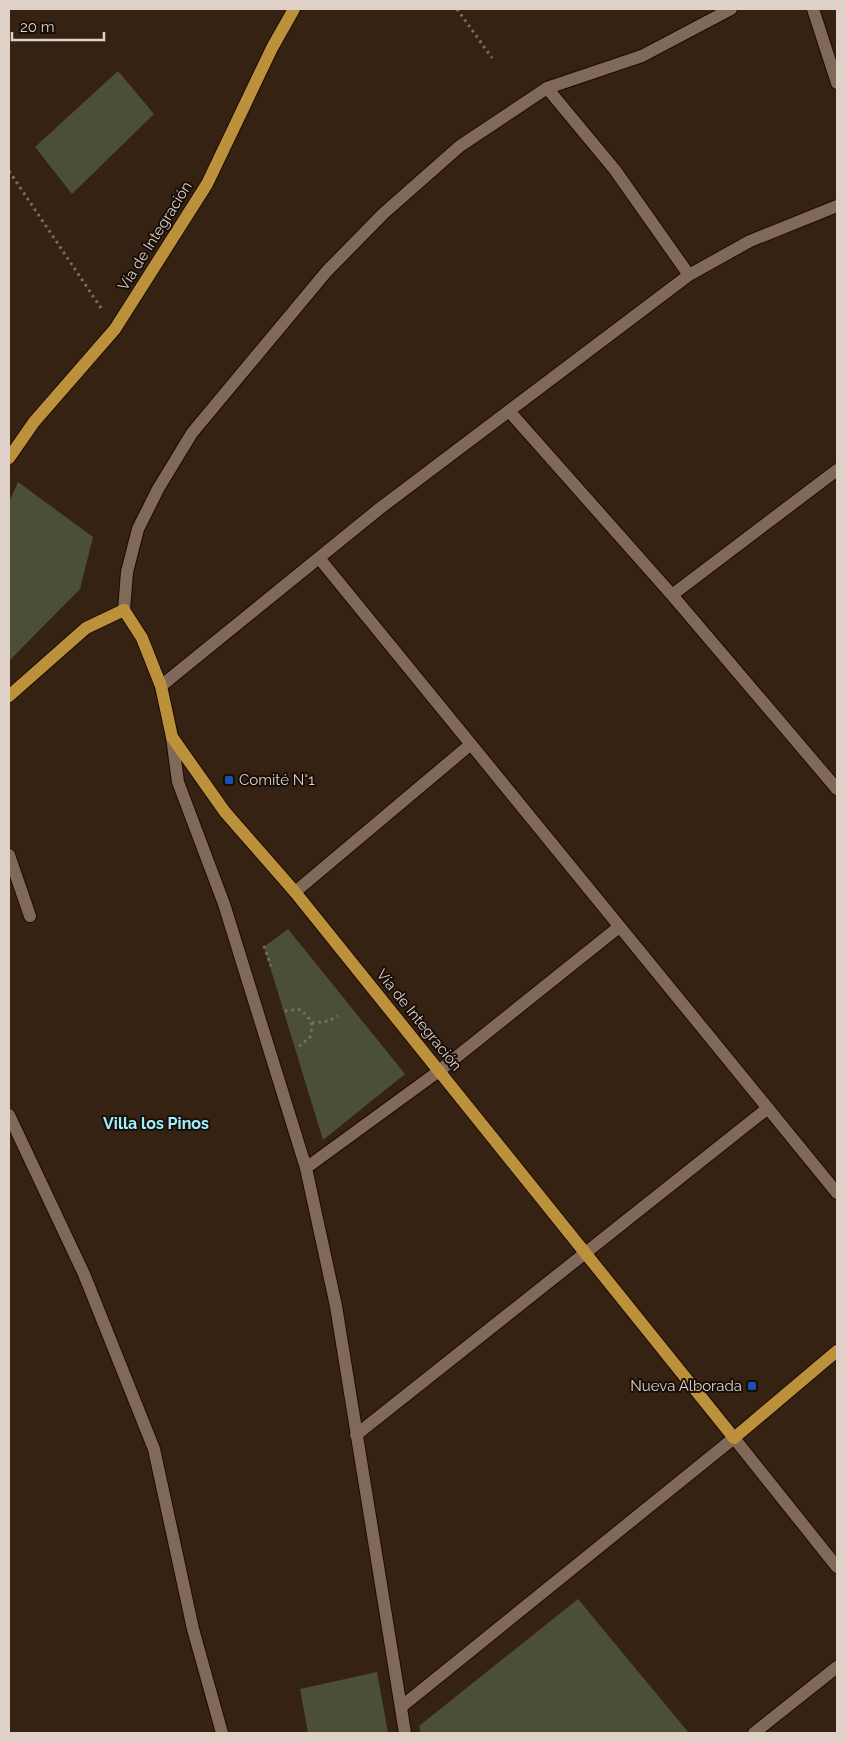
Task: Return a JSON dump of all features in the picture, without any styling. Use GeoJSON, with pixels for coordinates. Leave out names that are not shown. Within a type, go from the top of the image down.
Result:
{"type":"FeatureCollection","features":[{"type":"Feature","properties":{"kind":"main road","name":"Vía de Integración"},"geometry":{"type":"LineString","coordinates":[[9,458],[34,422],[115,329],[207,184],[272,48],[294,9]]}},
{"type":"Feature","properties":{"kind":"main road","name":"Vía de Integración"},"geometry":{"type":"LineString","coordinates":[[124,610],[142,638],[161,686],[172,737],[224,812],[295,892],[586,1251],[734,1438]]}},
{"type":"Feature","properties":{"kind":"main road"},"geometry":{"type":"LineString","coordinates":[[9,696],[86,628],[124,610]]}},
{"type":"Feature","properties":{"kind":"main road"},"geometry":{"type":"LineString","coordinates":[[734,1438],[837,1351]]}},
{"type":"Feature","properties":{"kind":"street"},"geometry":{"type":"LineString","coordinates":[[124,610],[127,572],[138,529],[158,489],[192,433],[327,271],[384,212],[460,146],[547,88],[642,56],[731,9]]}},
{"type":"Feature","properties":{"kind":"street"},"geometry":{"type":"LineString","coordinates":[[813,9],[837,83]]}},
{"type":"Feature","properties":{"kind":"street"},"geometry":{"type":"LineString","coordinates":[[547,88],[615,170],[689,275]]}},
{"type":"Feature","properties":{"kind":"street"},"geometry":{"type":"LineString","coordinates":[[161,686],[379,509],[689,275],[750,241],[837,206]]}},
{"type":"Feature","properties":{"kind":"street"},"geometry":{"type":"LineString","coordinates":[[509,411],[672,596],[837,788]]}},
{"type":"Feature","properties":{"kind":"street"},"geometry":{"type":"LineString","coordinates":[[672,596],[837,470]]}},
{"type":"Feature","properties":{"kind":"street"},"geometry":{"type":"LineString","coordinates":[[319,558],[837,1193]]}},
{"type":"Feature","properties":{"kind":"street"},"geometry":{"type":"LineString","coordinates":[[172,737],[178,782],[224,904],[306,1168],[336,1306],[405,1733]]}},
{"type":"Feature","properties":{"kind":"street"},"geometry":{"type":"LineString","coordinates":[[295,892],[471,744]]}},
{"type":"Feature","properties":{"kind":"street"},"geometry":{"type":"LineString","coordinates":[[9,855],[30,916]]}},
{"type":"Feature","properties":{"kind":"street"},"geometry":{"type":"LineString","coordinates":[[306,1168],[439,1072],[619,927]]}},
{"type":"Feature","properties":{"kind":"street"},"geometry":{"type":"LineString","coordinates":[[356,1435],[768,1108]]}},
{"type":"Feature","properties":{"kind":"street"},"geometry":{"type":"LineString","coordinates":[[9,1115],[84,1274],[154,1449],[193,1629],[222,1733]]}},
{"type":"Feature","properties":{"kind":"street"},"geometry":{"type":"LineString","coordinates":[[401,1706],[734,1438],[837,1567]]}},
{"type":"Feature","properties":{"kind":"street"},"geometry":{"type":"LineString","coordinates":[[754,1733],[837,1667]]}},
{"type":"Feature","properties":{"kind":"path"},"geometry":{"type":"LineString","coordinates":[[457,9],[492,58]]}},
{"type":"Feature","properties":{"kind":"path"},"geometry":{"type":"LineString","coordinates":[[9,171],[115,329]]}},
{"type":"Feature","properties":{"kind":"path"},"geometry":{"type":"LineString","coordinates":[[264,946],[271,966]]}},
{"type":"Feature","properties":{"kind":"path"},"geometry":{"type":"LineString","coordinates":[[285,1011],[298,1009],[307,1015],[312,1023],[310,1037],[296,1048]]}},
{"type":"Feature","properties":{"kind":"path"},"geometry":{"type":"LineString","coordinates":[[312,1023],[328,1021],[338,1016]]}},
{"type":"Feature","properties":{"kind":"green space"},"geometry":{"type":"Polygon","coordinates":[[[118,71],[154,114],[72,194],[35,147],[118,71]]]}},
{"type":"Feature","properties":{"kind":"green space"},"geometry":{"type":"Polygon","coordinates":[[[18,482],[93,537],[80,589],[9,661],[9,502],[18,482]]]}},
{"type":"Feature","properties":{"kind":"green space"},"geometry":{"type":"Polygon","coordinates":[[[288,929],[405,1074],[323,1140],[264,947],[288,929]]]}},
{"type":"Feature","properties":{"kind":"green space"},"geometry":{"type":"Polygon","coordinates":[[[578,1599],[689,1733],[421,1733],[419,1726],[578,1599]]]}},
{"type":"Feature","properties":{"kind":"green space"},"geometry":{"type":"Polygon","coordinates":[[[377,1672],[388,1733],[308,1733],[300,1689],[377,1672]]]}},
{"type":"Feature","properties":{"kind":"place","name":"Comité N°1"},"geometry":{"type":"Point","coordinates":[229,780]}},
{"type":"Feature","properties":{"kind":"place","name":"Nueva Alborada"},"geometry":{"type":"Point","coordinates":[752,1386]}},
{"type":"Feature","properties":{"kind":"district","name":"Villa los Pinos"},"geometry":{"type":"Point","coordinates":[156,1123]}}]}
